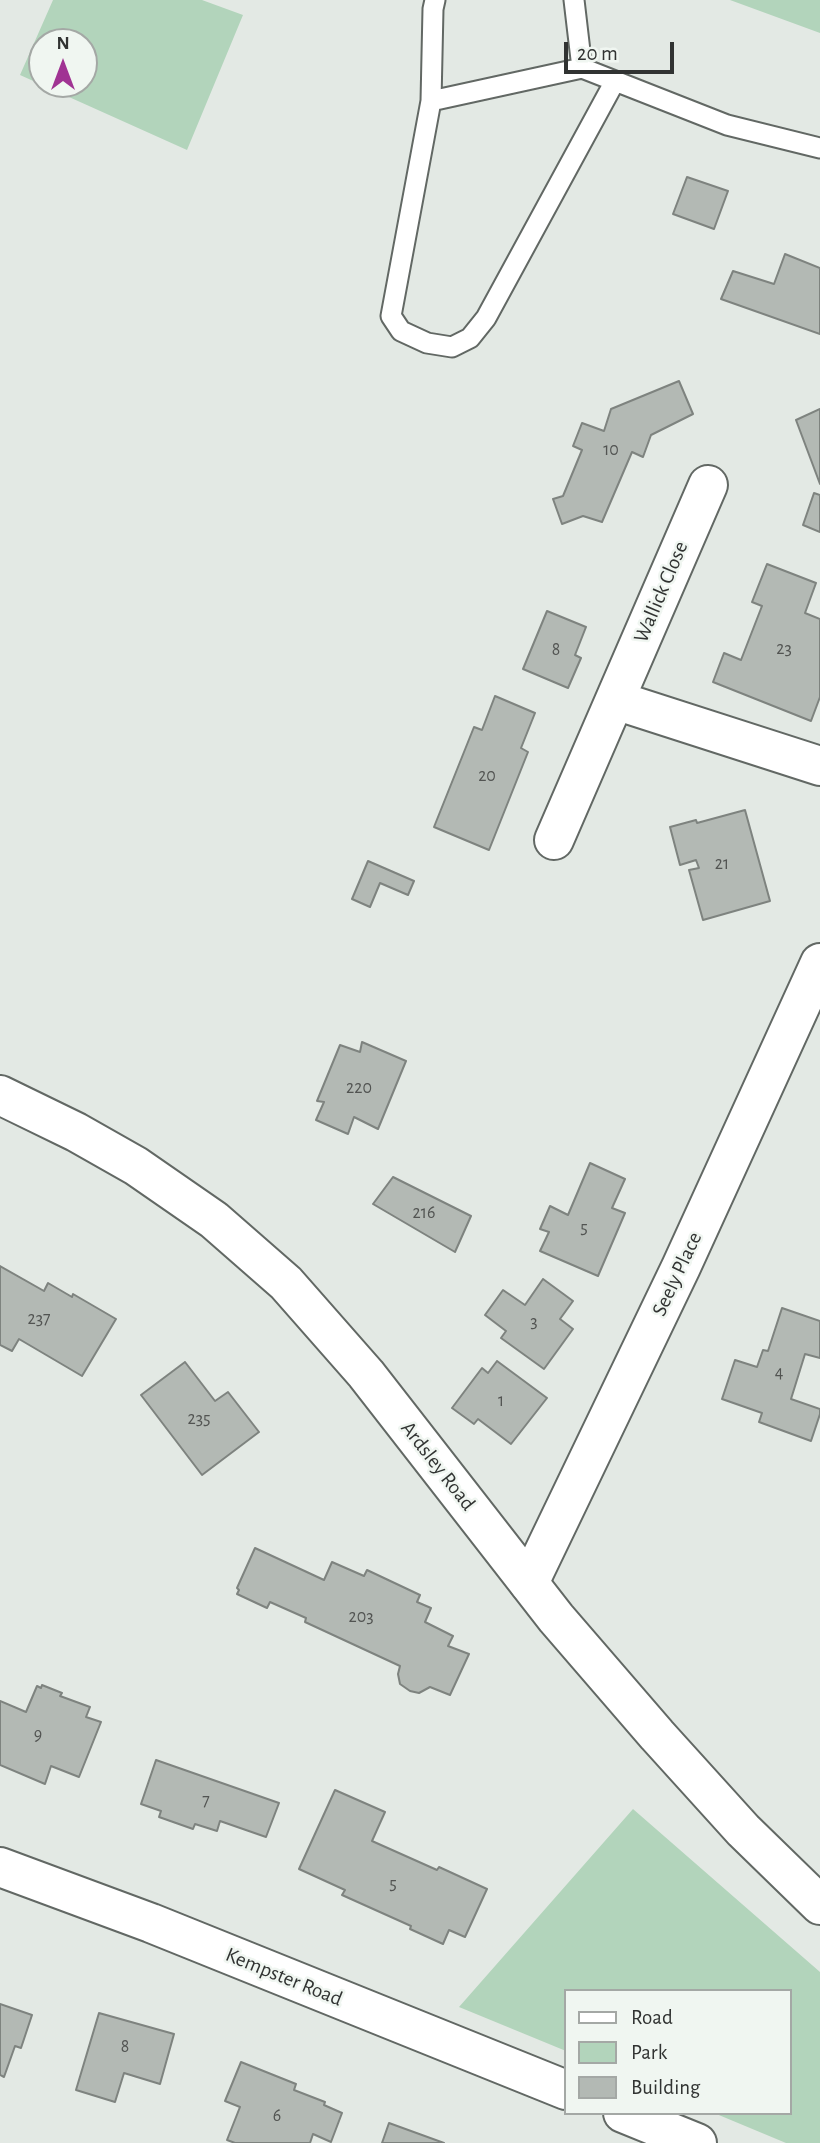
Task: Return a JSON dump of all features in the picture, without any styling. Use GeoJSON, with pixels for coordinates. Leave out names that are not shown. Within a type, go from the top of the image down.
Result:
{"type":"FeatureCollection","features":[{"type":"Feature","properties":{"kind":"street","name":"Wallick Close"},"geometry":{"type":"LineString","coordinates":[[554,840],[708,485]]}},
{"type":"Feature","properties":{"kind":"street"},"geometry":{"type":"LineString","coordinates":[[615,700],[820,766]]}},
{"type":"Feature","properties":{"kind":"street","name":"Seely Place"},"geometry":{"type":"LineString","coordinates":[[529,1583],[681,1267],[820,963]]}},
{"type":"Feature","properties":{"kind":"street","name":"Ardsley Road"},"geometry":{"type":"LineString","coordinates":[[0,1096],[76,1132],[136,1166],[214,1220],[286,1283],[366,1374],[556,1618],[743,1830],[820,1905]]}},
{"type":"Feature","properties":{"kind":"street","name":"Kempster Road"},"geometry":{"type":"LineString","coordinates":[[0,1867],[151,1923],[564,2089]]}},
{"type":"Feature","properties":{"kind":"street"},"geometry":{"type":"LineString","coordinates":[[628,2115],[697,2143]]}},
{"type":"Feature","properties":{"kind":"lane"},"geometry":{"type":"LineString","coordinates":[[435,0],[431,101],[391,316],[401,331],[427,343],[452,347],[470,338],[486,318],[615,81]]}},
{"type":"Feature","properties":{"kind":"lane"},"geometry":{"type":"LineString","coordinates":[[574,0],[582,68]]}},
{"type":"Feature","properties":{"kind":"lane"},"geometry":{"type":"LineString","coordinates":[[431,101],[582,68],[727,125],[820,148]]}},
{"type":"Feature","properties":{"kind":"green space"},"geometry":{"type":"Polygon","coordinates":[[[53,0],[202,0],[243,15],[187,150],[71,98],[98,98],[98,28],[41,28],[53,0]]]}},
{"type":"Feature","properties":{"kind":"green space"},"geometry":{"type":"Polygon","coordinates":[[[730,0],[820,0],[820,33],[730,0]]]}},
{"type":"Feature","properties":{"kind":"green space"},"geometry":{"type":"Polygon","coordinates":[[[28,57],[28,79],[20,75],[28,57]]]}},
{"type":"Feature","properties":{"kind":"green space"},"geometry":{"type":"Polygon","coordinates":[[[633,1809],[820,1972],[820,2143],[786,2143],[719,2115],[792,2115],[792,1989],[564,1989],[564,2050],[459,2007],[633,1809]]]}},
{"type":"Feature","properties":{"kind":"building"},"geometry":{"type":"Polygon","coordinates":[[[687,177],[728,191],[714,229],[673,214],[687,177]]]}},
{"type":"Feature","properties":{"kind":"building"},"geometry":{"type":"Polygon","coordinates":[[[785,254],[820,268],[820,334],[721,299],[733,271],[774,284],[785,254]]]}},
{"type":"Feature","properties":{"kind":"building"},"geometry":{"type":"Polygon","coordinates":[[[679,381],[693,414],[651,435],[643,457],[632,452],[602,522],[583,516],[562,524],[553,499],[563,496],[582,450],[573,446],[582,423],[604,431],[611,409],[679,381]]]}},
{"type":"Feature","properties":{"kind":"building"},"geometry":{"type":"Polygon","coordinates":[[[820,409],[820,484],[796,420],[820,409]]]}},
{"type":"Feature","properties":{"kind":"building"},"geometry":{"type":"Polygon","coordinates":[[[814,493],[820,495],[820,532],[803,525],[814,493]]]}},
{"type":"Feature","properties":{"kind":"building"},"geometry":{"type":"Polygon","coordinates":[[[767,564],[816,583],[805,613],[820,619],[820,697],[811,721],[713,682],[724,653],[741,660],[762,606],[752,602],[767,564]]]}},
{"type":"Feature","properties":{"kind":"building"},"geometry":{"type":"Polygon","coordinates":[[[547,611],[586,627],[575,655],[581,658],[568,688],[523,669],[547,611]]]}},
{"type":"Feature","properties":{"kind":"building"},"geometry":{"type":"Polygon","coordinates":[[[495,696],[535,713],[521,748],[528,752],[489,850],[434,827],[474,727],[482,730],[495,696]]]}},
{"type":"Feature","properties":{"kind":"building"},"geometry":{"type":"Polygon","coordinates":[[[745,810],[770,901],[703,920],[689,870],[699,868],[696,860],[680,865],[670,827],[745,810]]]}},
{"type":"Feature","properties":{"kind":"building"},"geometry":{"type":"Polygon","coordinates":[[[368,861],[414,881],[408,895],[380,883],[370,907],[352,899],[368,861]]]}},
{"type":"Feature","properties":{"kind":"building"},"geometry":{"type":"Polygon","coordinates":[[[362,1042],[406,1061],[378,1129],[354,1117],[348,1134],[316,1120],[324,1102],[317,1101],[340,1045],[360,1052],[362,1042]]]}},
{"type":"Feature","properties":{"kind":"building"},"geometry":{"type":"Polygon","coordinates":[[[590,1163],[625,1179],[612,1208],[625,1213],[598,1276],[540,1251],[549,1232],[540,1229],[550,1206],[568,1215],[590,1163]]]}},
{"type":"Feature","properties":{"kind":"building"},"geometry":{"type":"Polygon","coordinates":[[[393,1177],[471,1216],[455,1252],[373,1204],[393,1177]]]}},
{"type":"Feature","properties":{"kind":"building"},"geometry":{"type":"Polygon","coordinates":[[[0,1266],[44,1291],[48,1283],[72,1297],[73,1294],[116,1319],[82,1376],[19,1339],[12,1351],[0,1345],[0,1266]]]}},
{"type":"Feature","properties":{"kind":"building"},"geometry":{"type":"Polygon","coordinates":[[[543,1279],[573,1301],[560,1319],[573,1329],[544,1369],[501,1338],[506,1331],[485,1315],[503,1290],[525,1305],[543,1279]]]}},
{"type":"Feature","properties":{"kind":"building"},"geometry":{"type":"Polygon","coordinates":[[[782,1308],[820,1321],[820,1358],[805,1354],[791,1399],[820,1409],[811,1441],[759,1422],[762,1413],[722,1399],[735,1360],[757,1367],[763,1350],[768,1351],[782,1308]]]}},
{"type":"Feature","properties":{"kind":"building"},"geometry":{"type":"Polygon","coordinates":[[[497,1361],[547,1398],[511,1444],[478,1419],[474,1424],[452,1408],[482,1368],[488,1373],[497,1361]]]}},
{"type":"Feature","properties":{"kind":"building"},"geometry":{"type":"Polygon","coordinates":[[[185,1362],[215,1401],[228,1392],[259,1432],[202,1475],[141,1395],[185,1362]]]}},
{"type":"Feature","properties":{"kind":"building"},"geometry":{"type":"Polygon","coordinates":[[[255,1548],[324,1580],[332,1562],[364,1576],[367,1570],[420,1595],[417,1602],[431,1608],[425,1622],[453,1636],[448,1646],[469,1654],[450,1695],[430,1687],[419,1693],[410,1691],[400,1684],[400,1666],[305,1622],[306,1618],[270,1602],[267,1608],[237,1594],[237,1588],[255,1548]]]}},
{"type":"Feature","properties":{"kind":"building"},"geometry":{"type":"Polygon","coordinates":[[[42,1685],[62,1693],[60,1696],[90,1707],[86,1717],[101,1722],[79,1777],[51,1766],[45,1784],[0,1765],[0,1701],[26,1712],[37,1686],[41,1688],[42,1685]]]}},
{"type":"Feature","properties":{"kind":"building"},"geometry":{"type":"Polygon","coordinates":[[[156,1760],[279,1803],[266,1837],[220,1821],[217,1831],[195,1824],[193,1829],[159,1817],[161,1811],[141,1804],[156,1760]]]}},
{"type":"Feature","properties":{"kind":"building"},"geometry":{"type":"Polygon","coordinates":[[[335,1790],[385,1812],[372,1841],[487,1889],[465,1937],[449,1930],[443,1944],[410,1929],[411,1926],[342,1895],[345,1890],[299,1869],[335,1790]]]}},
{"type":"Feature","properties":{"kind":"building"},"geometry":{"type":"Polygon","coordinates":[[[0,2004],[32,2015],[21,2048],[15,2046],[4,2077],[0,2075],[0,2004]]]}},
{"type":"Feature","properties":{"kind":"building"},"geometry":{"type":"Polygon","coordinates":[[[99,2013],[174,2034],[160,2084],[124,2073],[115,2102],[76,2090],[99,2013]]]}},
{"type":"Feature","properties":{"kind":"building"},"geometry":{"type":"Polygon","coordinates":[[[241,2062],[296,2084],[294,2090],[325,2102],[324,2105],[342,2113],[331,2142],[313,2134],[310,2143],[235,2143],[227,2140],[240,2107],[225,2101],[241,2062]]]}},
{"type":"Feature","properties":{"kind":"building"},"geometry":{"type":"Polygon","coordinates":[[[389,2123],[444,2143],[382,2143],[389,2123]]]}}]}
